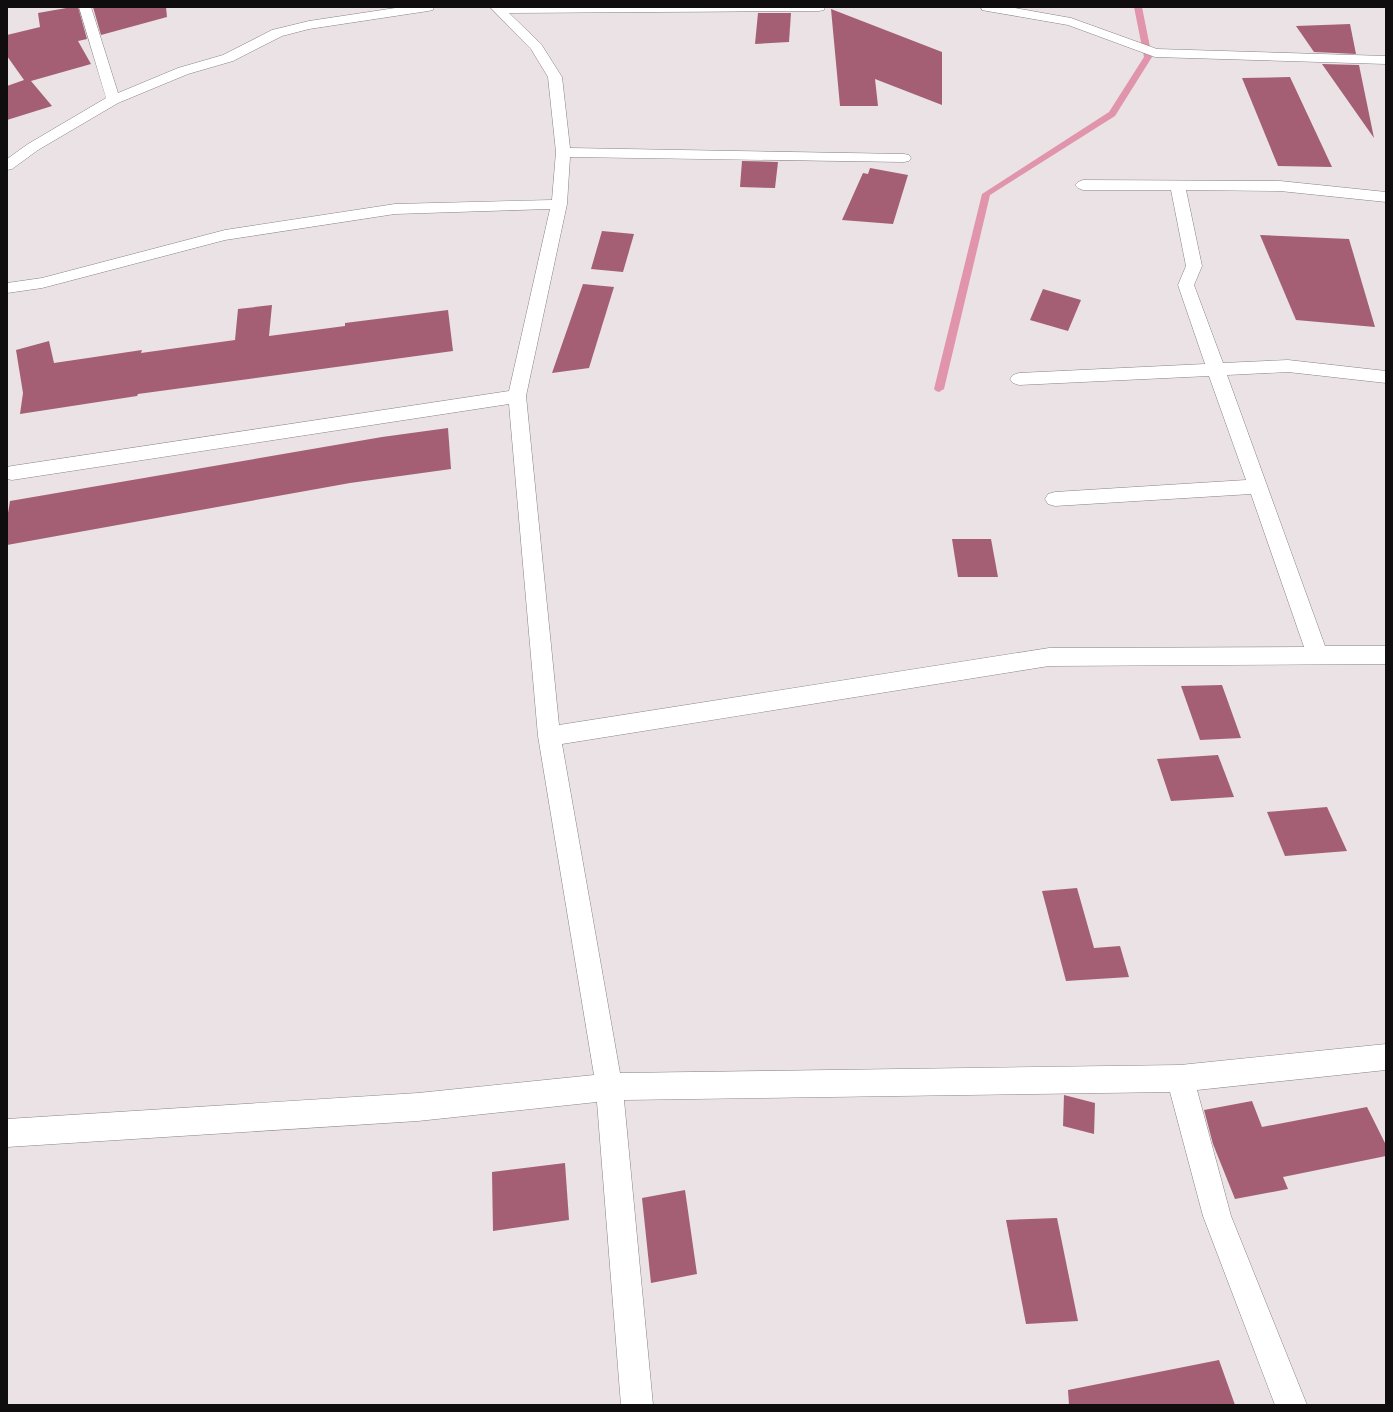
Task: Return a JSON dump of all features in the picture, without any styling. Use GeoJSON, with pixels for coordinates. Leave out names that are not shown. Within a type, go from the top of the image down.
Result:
{"type":"FeatureCollection","features":[{"type":"Feature","properties":{"kind":"street"},"geometry":{"type":"LineString","coordinates":[[85,7],[113,100]]}},
{"type":"Feature","properties":{"kind":"street"},"geometry":{"type":"LineString","coordinates":[[7,166],[33,147],[113,100],[183,71],[228,58],[277,33],[309,25],[428,7]]}},
{"type":"Feature","properties":{"kind":"street"},"geometry":{"type":"LineString","coordinates":[[497,8],[819,7]]}},
{"type":"Feature","properties":{"kind":"street"},"geometry":{"type":"LineString","coordinates":[[987,7],[1071,22],[1155,53],[1386,60]]}},
{"type":"Feature","properties":{"kind":"street"},"geometry":{"type":"LineString","coordinates":[[497,8],[536,47],[555,77],[563,152],[559,204],[517,396],[549,736],[609,1087],[637,1405]]}},
{"type":"Feature","properties":{"kind":"street"},"geometry":{"type":"LineString","coordinates":[[563,152],[904,158]]}},
{"type":"Feature","properties":{"kind":"street"},"geometry":{"type":"LineString","coordinates":[[1083,185],[1280,186],[1386,197]]}},
{"type":"Feature","properties":{"kind":"street"},"geometry":{"type":"LineString","coordinates":[[1178,186],[1194,266],[1186,285],[1318,656]]}},
{"type":"Feature","properties":{"kind":"street"},"geometry":{"type":"LineString","coordinates":[[7,288],[42,283],[232,234],[395,209],[559,204]]}},
{"type":"Feature","properties":{"kind":"street"},"geometry":{"type":"LineString","coordinates":[[1019,379],[1288,366],[1386,378]]}},
{"type":"Feature","properties":{"kind":"street"},"geometry":{"type":"LineString","coordinates":[[12,473],[517,396]]}},
{"type":"Feature","properties":{"kind":"street"},"geometry":{"type":"LineString","coordinates":[[1055,499],[1258,486]]}},
{"type":"Feature","properties":{"kind":"street"},"geometry":{"type":"LineString","coordinates":[[549,736],[1049,658],[1386,655]]}},
{"type":"Feature","properties":{"kind":"street"},"geometry":{"type":"LineString","coordinates":[[7,1133],[418,1107],[609,1087],[1180,1078],[1386,1057]]}},
{"type":"Feature","properties":{"kind":"street"},"geometry":{"type":"LineString","coordinates":[[1180,1078],[1217,1216],[1291,1405]]}},
{"type":"Feature","properties":{"kind":"building"},"geometry":{"type":"Polygon","coordinates":[[[78,7],[87,39],[78,41],[91,64],[31,81],[52,106],[7,120],[7,86],[24,80],[7,56],[7,35],[40,27],[38,13],[78,7]]]}},
{"type":"Feature","properties":{"kind":"building"},"geometry":{"type":"Polygon","coordinates":[[[93,7],[166,7],[167,17],[101,35],[93,7]]]}},
{"type":"Feature","properties":{"kind":"building"},"geometry":{"type":"Polygon","coordinates":[[[831,9],[942,52],[942,105],[875,79],[878,106],[840,106],[831,9]]]}},
{"type":"Feature","properties":{"kind":"building"},"geometry":{"type":"Polygon","coordinates":[[[758,13],[791,13],[789,42],[755,44],[758,13]]]}},
{"type":"Feature","properties":{"kind":"building"},"geometry":{"type":"Polygon","coordinates":[[[1350,24],[1356,54],[1314,52],[1296,26],[1350,24]]]}},
{"type":"Feature","properties":{"kind":"building"},"geometry":{"type":"Polygon","coordinates":[[[1322,64],[1359,65],[1374,138],[1322,64]]]}},
{"type":"Feature","properties":{"kind":"building"},"geometry":{"type":"Polygon","coordinates":[[[1290,77],[1332,167],[1278,166],[1242,78],[1290,77]]]}},
{"type":"Feature","properties":{"kind":"building"},"geometry":{"type":"Polygon","coordinates":[[[742,161],[778,162],[775,188],[740,187],[742,161]]]}},
{"type":"Feature","properties":{"kind":"building"},"geometry":{"type":"Polygon","coordinates":[[[870,168],[908,175],[893,224],[842,220],[863,173],[868,174],[870,168]]]}},
{"type":"Feature","properties":{"kind":"building"},"geometry":{"type":"Polygon","coordinates":[[[602,231],[634,234],[623,272],[591,269],[602,231]]]}},
{"type":"Feature","properties":{"kind":"building"},"geometry":{"type":"Polygon","coordinates":[[[1260,235],[1349,239],[1375,327],[1296,320],[1260,235]]]}},
{"type":"Feature","properties":{"kind":"building"},"geometry":{"type":"Polygon","coordinates":[[[583,284],[614,287],[589,368],[552,373],[583,284]]]}},
{"type":"Feature","properties":{"kind":"building"},"geometry":{"type":"Polygon","coordinates":[[[1043,289],[1081,300],[1068,331],[1030,320],[1043,289]]]}},
{"type":"Feature","properties":{"kind":"building"},"geometry":{"type":"Polygon","coordinates":[[[272,305],[269,336],[345,326],[345,323],[448,310],[453,351],[138,394],[137,396],[20,414],[23,393],[16,350],[49,341],[54,363],[142,350],[141,353],[235,340],[238,309],[272,305]]]}},
{"type":"Feature","properties":{"kind":"building"},"geometry":{"type":"Polygon","coordinates":[[[448,428],[451,469],[350,483],[7,545],[7,519],[10,501],[382,437],[448,428]]]}},
{"type":"Feature","properties":{"kind":"building"},"geometry":{"type":"Polygon","coordinates":[[[952,539],[991,539],[998,577],[958,577],[952,539]]]}},
{"type":"Feature","properties":{"kind":"building"},"geometry":{"type":"Polygon","coordinates":[[[1222,685],[1241,738],[1200,740],[1181,686],[1222,685]]]}},
{"type":"Feature","properties":{"kind":"building"},"geometry":{"type":"Polygon","coordinates":[[[1218,755],[1234,797],[1171,801],[1157,759],[1218,755]]]}},
{"type":"Feature","properties":{"kind":"building"},"geometry":{"type":"Polygon","coordinates":[[[1327,807],[1347,851],[1285,856],[1267,812],[1327,807]]]}},
{"type":"Feature","properties":{"kind":"building"},"geometry":{"type":"Polygon","coordinates":[[[1077,888],[1094,948],[1120,946],[1129,977],[1066,981],[1042,891],[1077,888]]]}},
{"type":"Feature","properties":{"kind":"building"},"geometry":{"type":"Polygon","coordinates":[[[1064,1095],[1095,1103],[1094,1134],[1063,1126],[1064,1095]]]}},
{"type":"Feature","properties":{"kind":"building"},"geometry":{"type":"Polygon","coordinates":[[[1252,1101],[1262,1127],[1367,1107],[1386,1145],[1386,1156],[1283,1177],[1288,1189],[1235,1199],[1213,1144],[1204,1110],[1252,1101]]]}},
{"type":"Feature","properties":{"kind":"building"},"geometry":{"type":"Polygon","coordinates":[[[565,1163],[569,1220],[493,1231],[492,1172],[565,1163]]]}},
{"type":"Feature","properties":{"kind":"building"},"geometry":{"type":"Polygon","coordinates":[[[685,1190],[697,1274],[651,1283],[642,1198],[685,1190]]]}},
{"type":"Feature","properties":{"kind":"building"},"geometry":{"type":"Polygon","coordinates":[[[1057,1218],[1078,1321],[1026,1324],[1006,1220],[1057,1218]]]}},
{"type":"Feature","properties":{"kind":"building"},"geometry":{"type":"Polygon","coordinates":[[[1219,1360],[1235,1405],[1069,1405],[1068,1390],[1219,1360]]]}},
{"type":"Feature","properties":{"kind":"waterway"},"geometry":{"type":"LineString","coordinates":[[939,389],[986,194],[1112,114],[1148,57],[1138,7]]}}]}
